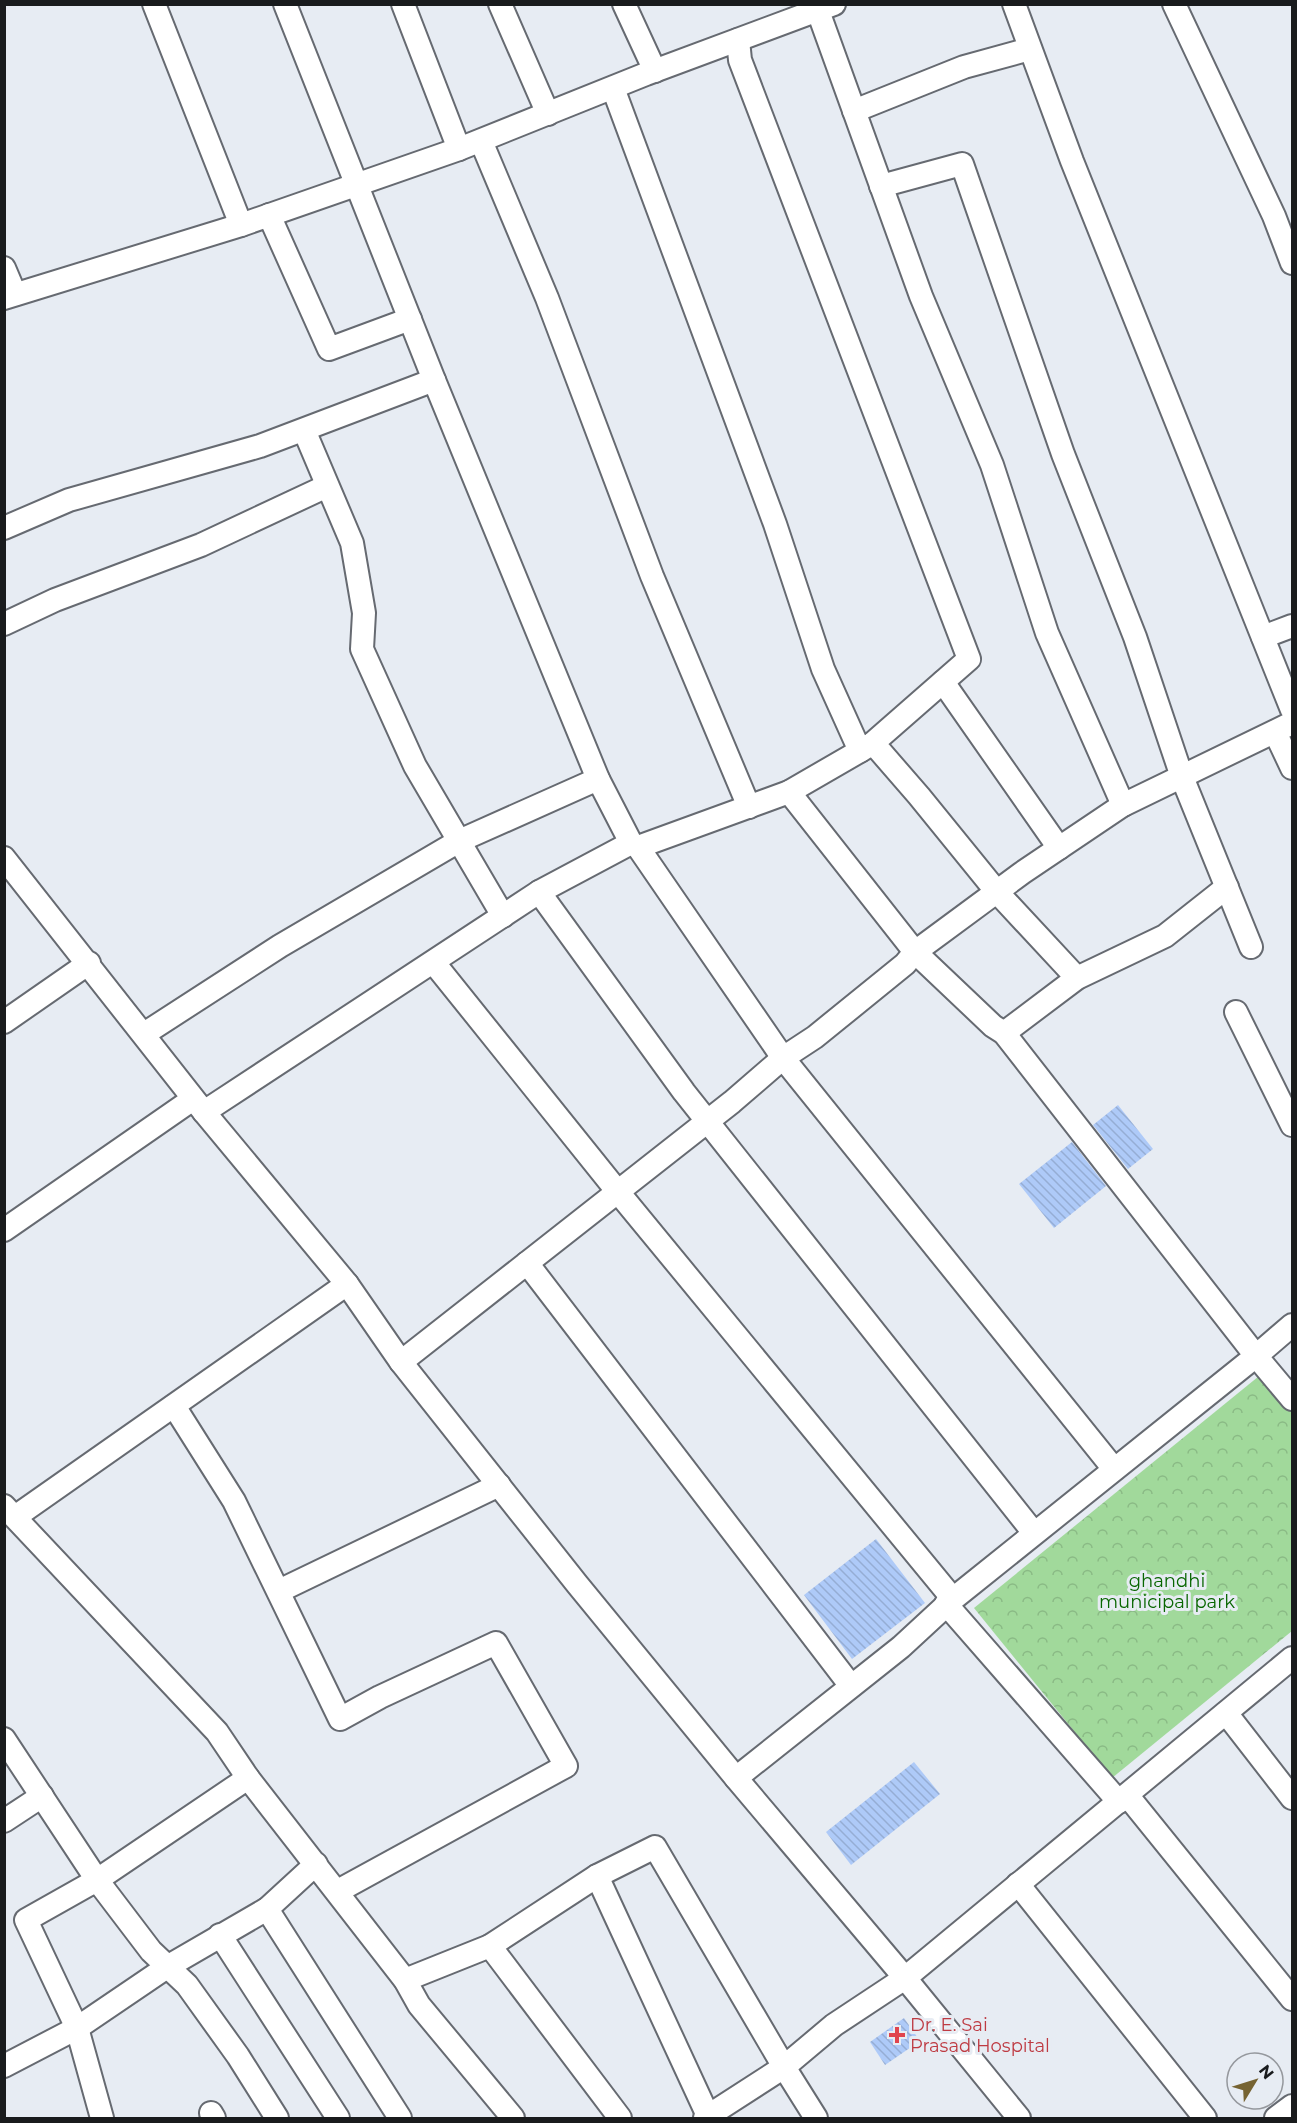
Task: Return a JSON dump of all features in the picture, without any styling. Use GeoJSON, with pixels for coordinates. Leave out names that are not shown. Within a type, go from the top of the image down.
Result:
{"type":"FeatureCollection","features":[{"type":"Feature","properties":{"kind":"street"},"geometry":{"type":"LineString","coordinates":[[154,4],[240,225]]}},
{"type":"Feature","properties":{"kind":"street"},"geometry":{"type":"LineString","coordinates":[[285,4],[434,380],[598,778],[635,845],[783,1058],[1114,1469]]}},
{"type":"Feature","properties":{"kind":"street"},"geometry":{"type":"LineString","coordinates":[[403,4],[459,149]]}},
{"type":"Feature","properties":{"kind":"street"},"geometry":{"type":"LineString","coordinates":[[500,4],[548,114]]}},
{"type":"Feature","properties":{"kind":"street"},"geometry":{"type":"LineString","coordinates":[[624,4],[655,71]]}},
{"type":"Feature","properties":{"kind":"street"},"geometry":{"type":"LineString","coordinates":[[1014,4],[1072,161],[1293,710]]}},
{"type":"Feature","properties":{"kind":"street"},"geometry":{"type":"LineString","coordinates":[[1174,4],[1274,216],[1293,263]]}},
{"type":"Feature","properties":{"kind":"street"},"geometry":{"type":"LineString","coordinates":[[4,268],[10,296],[240,225],[481,141],[655,71],[826,8],[854,111],[921,296],[992,465],[1047,633],[1123,805]]}},
{"type":"Feature","properties":{"kind":"street"},"geometry":{"type":"LineString","coordinates":[[4,1230],[199,1105],[434,963],[539,892],[635,845],[789,792],[867,747],[969,659],[740,60],[738,40]]}},
{"type":"Feature","properties":{"kind":"street"},"geometry":{"type":"LineString","coordinates":[[854,111],[964,67],[1030,49]]}},
{"type":"Feature","properties":{"kind":"street"},"geometry":{"type":"LineString","coordinates":[[613,88],[775,524],[824,669],[867,747],[919,795],[997,892],[1077,978]]}},
{"type":"Feature","properties":{"kind":"street"},"geometry":{"type":"LineString","coordinates":[[481,141],[547,298],[652,576],[749,807]]}},
{"type":"Feature","properties":{"kind":"street"},"geometry":{"type":"LineString","coordinates":[[881,186],[962,164],[1063,454],[1135,637],[1182,777],[1251,947]]}},
{"type":"Feature","properties":{"kind":"street"},"geometry":{"type":"LineString","coordinates":[[269,215],[329,350],[410,319]]}},
{"type":"Feature","properties":{"kind":"street"},"geometry":{"type":"LineString","coordinates":[[4,528],[69,500],[260,446],[434,380]]}},
{"type":"Feature","properties":{"kind":"street"},"geometry":{"type":"LineString","coordinates":[[304,430],[351,543],[364,613],[362,649],[415,766],[503,916]]}},
{"type":"Feature","properties":{"kind":"street"},"geometry":{"type":"LineString","coordinates":[[4,624],[55,600],[201,545],[327,486]]}},
{"type":"Feature","properties":{"kind":"street"},"geometry":{"type":"LineString","coordinates":[[1263,637],[1293,626]]}},
{"type":"Feature","properties":{"kind":"street"},"geometry":{"type":"LineString","coordinates":[[943,682],[1059,848]]}},
{"type":"Feature","properties":{"kind":"street"},"geometry":{"type":"LineString","coordinates":[[401,1362],[707,1122],[783,1058],[815,1037],[905,964],[915,952],[1059,848],[1123,805],[1284,728],[1293,768]]}},
{"type":"Feature","properties":{"kind":"street"},"geometry":{"type":"LineString","coordinates":[[144,1034],[280,946],[459,841],[598,778]]}},
{"type":"Feature","properties":{"kind":"street"},"geometry":{"type":"LineString","coordinates":[[789,792],[915,952],[993,1026],[1004,1033],[1256,1356],[1293,1399]]}},
{"type":"Feature","properties":{"kind":"street"},"geometry":{"type":"LineString","coordinates":[[4,858],[199,1105],[347,1284],[401,1362],[499,1485],[736,1778],[905,1978],[1018,2118]]}},
{"type":"Feature","properties":{"kind":"street"},"geometry":{"type":"LineString","coordinates":[[1004,1033],[1077,978],[1165,936],[1227,887]]}},
{"type":"Feature","properties":{"kind":"street"},"geometry":{"type":"LineString","coordinates":[[539,892],[707,1122],[1034,1533]]}},
{"type":"Feature","properties":{"kind":"street"},"geometry":{"type":"LineString","coordinates":[[4,1022],[89,963]]}},
{"type":"Feature","properties":{"kind":"street"},"geometry":{"type":"LineString","coordinates":[[434,963],[949,1601],[1123,1798],[1293,1999]]}},
{"type":"Feature","properties":{"kind":"street"},"geometry":{"type":"LineString","coordinates":[[1236,1012],[1293,1125]]}},
{"type":"Feature","properties":{"kind":"street"},"geometry":{"type":"LineString","coordinates":[[527,1263],[850,1686]]}},
{"type":"Feature","properties":{"kind":"street"},"geometry":{"type":"LineString","coordinates":[[347,1284],[174,1406],[10,1511],[216,1732],[248,1778],[405,1980],[419,2005],[513,2118]]}},
{"type":"Feature","properties":{"kind":"street"},"geometry":{"type":"LineString","coordinates":[[736,1778],[901,1647],[949,1601],[1293,1325]]}},
{"type":"Feature","properties":{"kind":"street"},"geometry":{"type":"LineString","coordinates":[[174,1406],[234,1501],[340,1719],[380,1697],[496,1643],[566,1766],[338,1892]]}},
{"type":"Feature","properties":{"kind":"street"},"geometry":{"type":"LineString","coordinates":[[279,1591],[499,1485]]}},
{"type":"Feature","properties":{"kind":"street"},"geometry":{"type":"LineString","coordinates":[[597,1876],[708,2118],[784,2067],[834,2025],[905,1978],[1293,1658]]}},
{"type":"Feature","properties":{"kind":"street"},"geometry":{"type":"LineString","coordinates":[[1226,1713],[1293,1798]]}},
{"type":"Feature","properties":{"kind":"street"},"geometry":{"type":"LineString","coordinates":[[4,1739],[97,1880],[151,1952],[187,1985],[238,2056],[277,2118]]}},
{"type":"Feature","properties":{"kind":"street"},"geometry":{"type":"LineString","coordinates":[[102,2118],[77,2028],[26,1920],[97,1880],[248,1778]]}},
{"type":"Feature","properties":{"kind":"street"},"geometry":{"type":"LineString","coordinates":[[4,1821],[42,1796]]}},
{"type":"Feature","properties":{"kind":"street"},"geometry":{"type":"LineString","coordinates":[[405,1980],[490,1946],[597,1876],[655,1847],[816,2118]]}},
{"type":"Feature","properties":{"kind":"street"},"geometry":{"type":"LineString","coordinates":[[4,2066],[77,2028],[167,1967],[267,1909],[316,1864]]}},
{"type":"Feature","properties":{"kind":"street"},"geometry":{"type":"LineString","coordinates":[[1018,1884],[1205,2118]]}},
{"type":"Feature","properties":{"kind":"street"},"geometry":{"type":"LineString","coordinates":[[267,1909],[400,2118]]}},
{"type":"Feature","properties":{"kind":"street"},"geometry":{"type":"LineString","coordinates":[[220,1935],[338,2118]]}},
{"type":"Feature","properties":{"kind":"street"},"geometry":{"type":"LineString","coordinates":[[490,1946],[620,2118]]}},
{"type":"Feature","properties":{"kind":"street"},"geometry":{"type":"LineString","coordinates":[[1276,2118],[1293,2106]]}},
{"type":"Feature","properties":{"kind":"green space","name":"ghandhi municipal park"},"geometry":{"type":"Polygon","coordinates":[[[1264,1372],[1292,1407],[1292,1631],[1112,1778],[974,1608],[1264,1372]]]}},
{"type":"Feature","properties":{"kind":"building"},"geometry":{"type":"Polygon","coordinates":[[[1118,1105],[1153,1149],[1128,1169],[1093,1125],[1118,1105]]]}},
{"type":"Feature","properties":{"kind":"building"},"geometry":{"type":"Polygon","coordinates":[[[1072,1142],[1106,1186],[1054,1228],[1019,1184],[1072,1142]]]}},
{"type":"Feature","properties":{"kind":"building"},"geometry":{"type":"Polygon","coordinates":[[[876,1539],[925,1603],[852,1659],[804,1595],[876,1539]]]}},
{"type":"Feature","properties":{"kind":"building"},"geometry":{"type":"Polygon","coordinates":[[[914,1762],[940,1794],[851,1865],[826,1832],[914,1762]]]}},
{"type":"Feature","properties":{"kind":"building"},"geometry":{"type":"Polygon","coordinates":[[[904,2018],[920,2041],[885,2065],[870,2042],[904,2018]]]}},
{"type":"Feature","properties":{"kind":"place","name":"Dr. E. Sai Prasad Hospital"},"geometry":{"type":"Point","coordinates":[897,2035]}}]}
